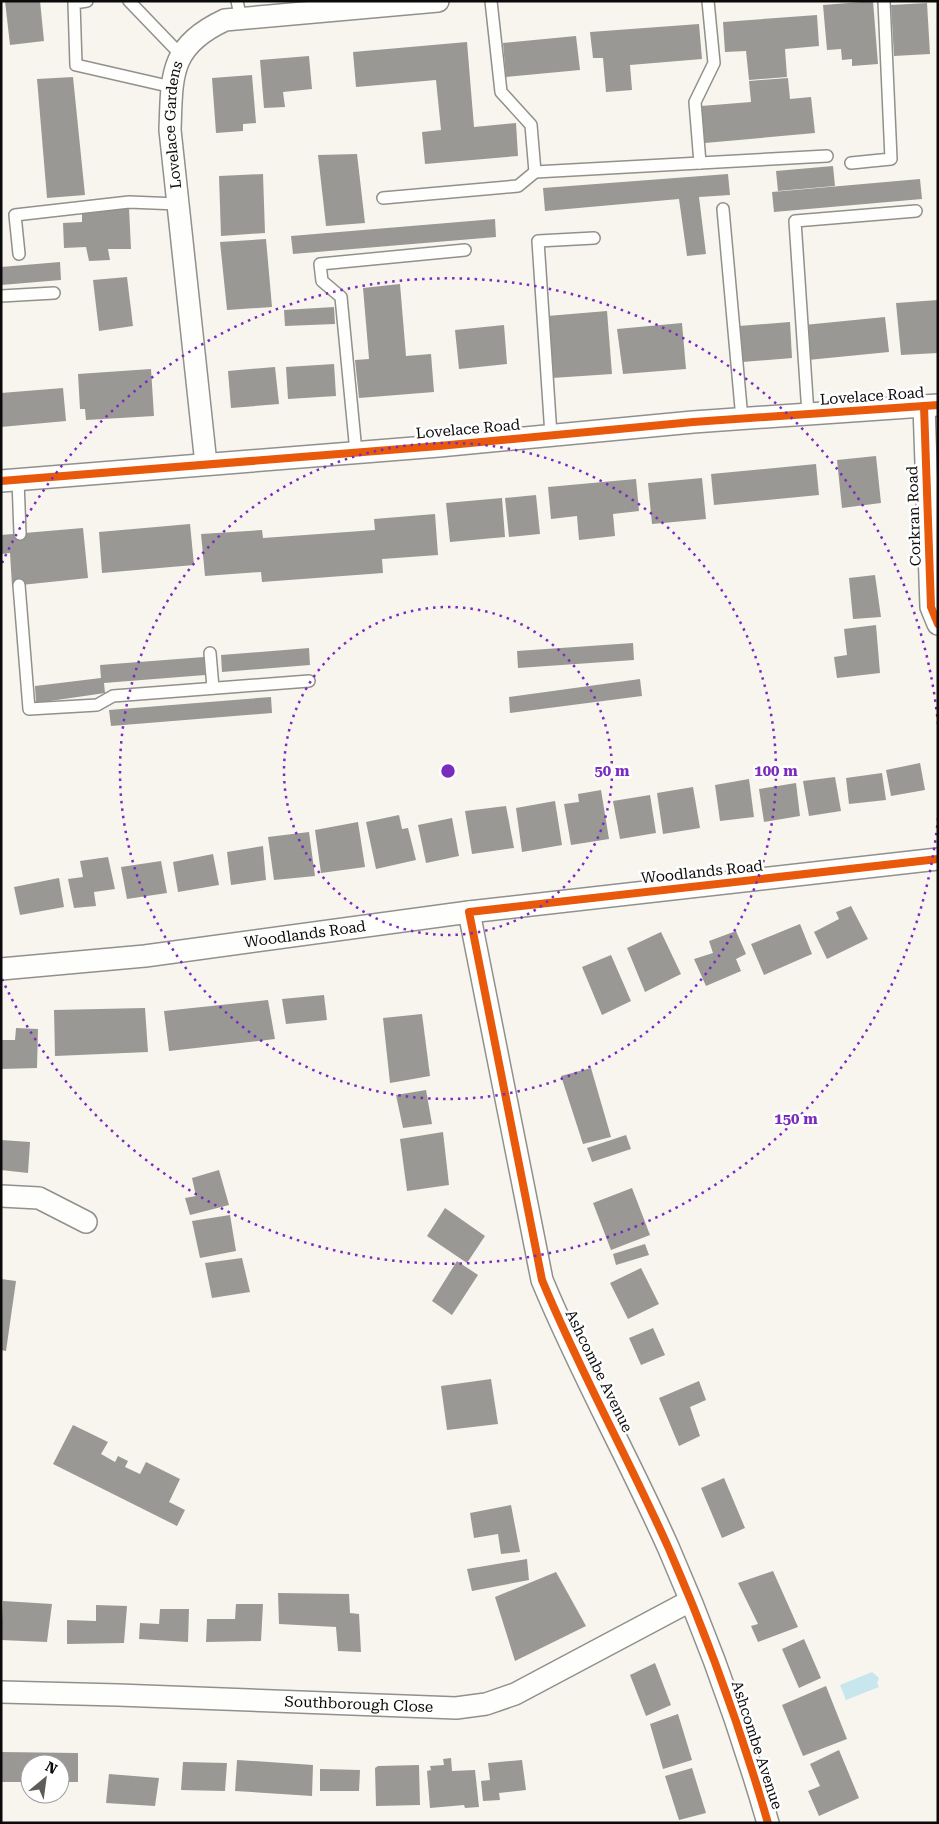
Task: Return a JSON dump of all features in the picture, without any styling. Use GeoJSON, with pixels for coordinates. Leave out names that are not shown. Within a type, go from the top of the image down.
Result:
{"type":"FeatureCollection","features":[{"type":"Feature","properties":{"kind":"street","name":"Lovelace Gardens"},"geometry":{"type":"LineString","coordinates":[[206,464],[170,130],[172,87],[180,54],[202,31],[225,20],[239,10],[438,1]]}},
{"type":"Feature","properties":{"kind":"street","name":"Lovelace Road"},"geometry":{"type":"LineString","coordinates":[[10,480],[742,419],[931,406]]}},
{"type":"Feature","properties":{"kind":"street","name":"Corkran Road"},"geometry":{"type":"LineString","coordinates":[[931,406],[931,607],[938,624]]}},
{"type":"Feature","properties":{"kind":"street","name":"Woodlands Road"},"geometry":{"type":"LineString","coordinates":[[1,970],[145,956],[469,912],[938,859]]}},
{"type":"Feature","properties":{"kind":"street","name":"Ashcombe Avenue"},"geometry":{"type":"LineString","coordinates":[[469,912],[542,1280],[559,1321],[669,1549],[735,1717],[768,1823]]}},
{"type":"Feature","properties":{"kind":"street"},"geometry":{"type":"LineString","coordinates":[[1,1196],[39,1198],[86,1222]]}},
{"type":"Feature","properties":{"kind":"street","name":"Southborough Close"},"geometry":{"type":"LineString","coordinates":[[1,1692],[456,1708],[479,1706],[514,1694],[690,1601]]}},
{"type":"Feature","properties":{"kind":"lane"},"geometry":{"type":"LineString","coordinates":[[87,1],[74,2],[76,65],[172,87]]}},
{"type":"Feature","properties":{"kind":"lane"},"geometry":{"type":"LineString","coordinates":[[130,1],[180,54]]}},
{"type":"Feature","properties":{"kind":"lane"},"geometry":{"type":"LineString","coordinates":[[490,1],[501,92],[531,125],[535,172]]}},
{"type":"Feature","properties":{"kind":"lane"},"geometry":{"type":"LineString","coordinates":[[700,163],[695,102],[714,63],[708,1]]}},
{"type":"Feature","properties":{"kind":"lane"},"geometry":{"type":"LineString","coordinates":[[851,163],[891,159],[884,1]]}},
{"type":"Feature","properties":{"kind":"lane"},"geometry":{"type":"LineString","coordinates":[[383,198],[518,186],[535,172],[827,156]]}},
{"type":"Feature","properties":{"kind":"lane"},"geometry":{"type":"LineString","coordinates":[[20,254],[15,215],[129,202],[178,204]]}},
{"type":"Feature","properties":{"kind":"lane"},"geometry":{"type":"LineString","coordinates":[[723,209],[742,419]]}},
{"type":"Feature","properties":{"kind":"lane"},"geometry":{"type":"LineString","coordinates":[[808,414],[795,221],[916,211]]}},
{"type":"Feature","properties":{"kind":"lane"},"geometry":{"type":"LineString","coordinates":[[551,435],[538,241],[594,238]]}},
{"type":"Feature","properties":{"kind":"lane"},"geometry":{"type":"LineString","coordinates":[[356,452],[341,297],[322,281],[320,264],[465,250]]}},
{"type":"Feature","properties":{"kind":"lane"},"geometry":{"type":"LineString","coordinates":[[1,296],[54,293]]}},
{"type":"Feature","properties":{"kind":"lane"},"geometry":{"type":"LineString","coordinates":[[10,480],[20,534]]}},
{"type":"Feature","properties":{"kind":"lane"},"geometry":{"type":"LineString","coordinates":[[19,585],[29,709],[97,705],[113,696],[309,681]]}},
{"type":"Feature","properties":{"kind":"lane"},"geometry":{"type":"LineString","coordinates":[[210,653],[214,688]]}},
{"type":"Feature","properties":{"kind":"water"},"geometry":{"type":"Polygon","coordinates":[[[872,1672],[879,1678],[877,1683],[879,1687],[846,1700],[840,1685],[872,1672]]]}},
{"type":"Feature","properties":{"kind":"building"},"geometry":{"type":"Polygon","coordinates":[[[5,1],[40,1],[44,41],[10,45],[5,1]]]}},
{"type":"Feature","properties":{"kind":"building"},"geometry":{"type":"Polygon","coordinates":[[[873,1],[878,64],[852,66],[852,59],[842,60],[841,49],[827,50],[823,5],[873,1]]]}},
{"type":"Feature","properties":{"kind":"building"},"geometry":{"type":"Polygon","coordinates":[[[927,3],[930,54],[894,56],[891,5],[927,3]]]}},
{"type":"Feature","properties":{"kind":"building"},"geometry":{"type":"Polygon","coordinates":[[[817,15],[819,46],[785,49],[787,77],[749,80],[746,51],[725,52],[723,22],[817,15]]]}},
{"type":"Feature","properties":{"kind":"building"},"geometry":{"type":"Polygon","coordinates":[[[699,24],[702,59],[630,65],[632,90],[606,92],[603,58],[593,58],[590,32],[699,24]]]}},
{"type":"Feature","properties":{"kind":"building"},"geometry":{"type":"Polygon","coordinates":[[[576,36],[580,70],[506,77],[503,43],[576,36]]]}},
{"type":"Feature","properties":{"kind":"building"},"geometry":{"type":"Polygon","coordinates":[[[467,42],[474,127],[516,123],[518,156],[425,164],[422,132],[441,130],[436,80],[356,87],[353,52],[467,42]]]}},
{"type":"Feature","properties":{"kind":"building"},"geometry":{"type":"Polygon","coordinates":[[[309,56],[312,89],[283,92],[285,107],[264,108],[260,60],[309,56]]]}},
{"type":"Feature","properties":{"kind":"building"},"geometry":{"type":"Polygon","coordinates":[[[252,75],[256,123],[243,124],[243,131],[216,133],[212,78],[252,75]]]}},
{"type":"Feature","properties":{"kind":"building"},"geometry":{"type":"Polygon","coordinates":[[[73,77],[85,195],[47,198],[37,79],[73,77]]]}},
{"type":"Feature","properties":{"kind":"building"},"geometry":{"type":"Polygon","coordinates":[[[788,78],[790,99],[811,97],[815,133],[705,143],[701,106],[751,102],[749,81],[788,78]]]}},
{"type":"Feature","properties":{"kind":"building"},"geometry":{"type":"Polygon","coordinates":[[[357,154],[365,223],[326,226],[318,155],[357,154]]]}},
{"type":"Feature","properties":{"kind":"building"},"geometry":{"type":"Polygon","coordinates":[[[833,166],[835,186],[778,191],[776,171],[833,166]]]}},
{"type":"Feature","properties":{"kind":"building"},"geometry":{"type":"Polygon","coordinates":[[[263,174],[265,233],[221,236],[219,176],[263,174]]]}},
{"type":"Feature","properties":{"kind":"building"},"geometry":{"type":"Polygon","coordinates":[[[728,174],[730,195],[699,197],[706,254],[687,256],[679,199],[545,211],[543,188],[728,174]]]}},
{"type":"Feature","properties":{"kind":"building"},"geometry":{"type":"Polygon","coordinates":[[[920,179],[922,199],[774,212],[772,192],[920,179]]]}},
{"type":"Feature","properties":{"kind":"building"},"geometry":{"type":"Polygon","coordinates":[[[129,208],[131,249],[108,249],[110,260],[89,261],[86,247],[64,248],[63,223],[82,222],[82,212],[129,208]]]}},
{"type":"Feature","properties":{"kind":"building"},"geometry":{"type":"Polygon","coordinates":[[[495,219],[496,237],[293,254],[291,236],[495,219]]]}},
{"type":"Feature","properties":{"kind":"building"},"geometry":{"type":"Polygon","coordinates":[[[266,239],[272,307],[227,310],[220,242],[266,239]]]}},
{"type":"Feature","properties":{"kind":"building"},"geometry":{"type":"Polygon","coordinates":[[[60,262],[61,280],[1,285],[1,267],[60,262]]]}},
{"type":"Feature","properties":{"kind":"building"},"geometry":{"type":"Polygon","coordinates":[[[127,277],[133,326],[99,331],[93,280],[127,277]]]}},
{"type":"Feature","properties":{"kind":"building"},"geometry":{"type":"Polygon","coordinates":[[[400,284],[406,356],[431,354],[434,392],[359,398],[355,360],[369,359],[363,288],[400,284]]]}},
{"type":"Feature","properties":{"kind":"building"},"geometry":{"type":"Polygon","coordinates":[[[938,300],[938,353],[901,355],[896,303],[938,300]]]}},
{"type":"Feature","properties":{"kind":"building"},"geometry":{"type":"Polygon","coordinates":[[[334,307],[335,324],[285,326],[284,310],[334,307]]]}},
{"type":"Feature","properties":{"kind":"building"},"geometry":{"type":"Polygon","coordinates":[[[607,311],[612,374],[552,378],[547,316],[607,311]]]}},
{"type":"Feature","properties":{"kind":"building"},"geometry":{"type":"Polygon","coordinates":[[[885,317],[889,352],[808,360],[804,325],[885,317]]]}},
{"type":"Feature","properties":{"kind":"building"},"geometry":{"type":"Polygon","coordinates":[[[790,322],[792,358],[742,362],[739,326],[790,322]]]}},
{"type":"Feature","properties":{"kind":"building"},"geometry":{"type":"Polygon","coordinates":[[[682,323],[686,369],[623,374],[617,329],[682,323]]]}},
{"type":"Feature","properties":{"kind":"building"},"geometry":{"type":"Polygon","coordinates":[[[504,325],[507,364],[459,369],[455,330],[504,325]]]}},
{"type":"Feature","properties":{"kind":"building"},"geometry":{"type":"Polygon","coordinates":[[[334,364],[336,396],[288,399],[286,367],[334,364]]]}},
{"type":"Feature","properties":{"kind":"building"},"geometry":{"type":"Polygon","coordinates":[[[275,367],[279,404],[231,408],[228,371],[275,367]]]}},
{"type":"Feature","properties":{"kind":"building"},"geometry":{"type":"Polygon","coordinates":[[[151,369],[154,416],[86,420],[85,409],[80,409],[78,374],[151,369]]]}},
{"type":"Feature","properties":{"kind":"building"},"geometry":{"type":"Polygon","coordinates":[[[63,388],[66,421],[1,427],[1,393],[63,388]]]}},
{"type":"Feature","properties":{"kind":"building"},"geometry":{"type":"Polygon","coordinates":[[[876,456],[881,503],[842,508],[837,460],[876,456]]]}},
{"type":"Feature","properties":{"kind":"building"},"geometry":{"type":"Polygon","coordinates":[[[816,464],[819,495],[714,505],[711,474],[816,464]]]}},
{"type":"Feature","properties":{"kind":"building"},"geometry":{"type":"Polygon","coordinates":[[[702,478],[706,519],[652,524],[648,483],[702,478]]]}},
{"type":"Feature","properties":{"kind":"building"},"geometry":{"type":"Polygon","coordinates":[[[636,479],[639,511],[613,514],[615,536],[579,540],[577,516],[551,519],[548,487],[636,479]]]}},
{"type":"Feature","properties":{"kind":"building"},"geometry":{"type":"Polygon","coordinates":[[[536,495],[540,534],[509,537],[505,498],[536,495]]]}},
{"type":"Feature","properties":{"kind":"building"},"geometry":{"type":"Polygon","coordinates":[[[502,498],[505,537],[450,542],[446,503],[502,498]]]}},
{"type":"Feature","properties":{"kind":"building"},"geometry":{"type":"Polygon","coordinates":[[[435,514],[438,555],[382,559],[383,573],[262,582],[261,572],[205,576],[201,534],[262,530],[263,538],[375,530],[374,519],[435,514]]]}},
{"type":"Feature","properties":{"kind":"building"},"geometry":{"type":"Polygon","coordinates":[[[190,524],[194,565],[102,573],[99,532],[190,524]]]}},
{"type":"Feature","properties":{"kind":"building"},"geometry":{"type":"Polygon","coordinates":[[[83,528],[88,578],[12,586],[10,553],[1,554],[1,535],[83,528]]]}},
{"type":"Feature","properties":{"kind":"building"},"geometry":{"type":"Polygon","coordinates":[[[875,575],[881,617],[853,619],[849,578],[875,575]]]}},
{"type":"Feature","properties":{"kind":"building"},"geometry":{"type":"Polygon","coordinates":[[[876,625],[880,673],[837,678],[834,657],[847,655],[844,629],[876,625]]]}},
{"type":"Feature","properties":{"kind":"building"},"geometry":{"type":"Polygon","coordinates":[[[633,643],[634,660],[518,668],[517,651],[633,643]]]}},
{"type":"Feature","properties":{"kind":"building"},"geometry":{"type":"Polygon","coordinates":[[[309,648],[310,665],[222,672],[221,655],[309,648]]]}},
{"type":"Feature","properties":{"kind":"building"},"geometry":{"type":"Polygon","coordinates":[[[204,657],[205,675],[104,683],[105,693],[36,703],[35,686],[101,678],[100,665],[204,657]]]}},
{"type":"Feature","properties":{"kind":"building"},"geometry":{"type":"Polygon","coordinates":[[[640,679],[642,696],[510,713],[509,697],[640,679]]]}},
{"type":"Feature","properties":{"kind":"building"},"geometry":{"type":"Polygon","coordinates":[[[271,697],[272,713],[111,726],[109,710],[271,697]]]}},
{"type":"Feature","properties":{"kind":"building"},"geometry":{"type":"Polygon","coordinates":[[[920,763],[925,790],[891,796],[886,770],[920,763]]]}},
{"type":"Feature","properties":{"kind":"building"},"geometry":{"type":"Polygon","coordinates":[[[882,773],[886,800],[849,804],[846,778],[882,773]]]}},
{"type":"Feature","properties":{"kind":"building"},"geometry":{"type":"Polygon","coordinates":[[[835,777],[841,811],[809,816],[803,781],[835,777]]]}},
{"type":"Feature","properties":{"kind":"building"},"geometry":{"type":"Polygon","coordinates":[[[749,779],[754,817],[720,821],[715,785],[749,779]]]}},
{"type":"Feature","properties":{"kind":"building"},"geometry":{"type":"Polygon","coordinates":[[[796,783],[800,816],[764,822],[759,789],[796,783]]]}},
{"type":"Feature","properties":{"kind":"building"},"geometry":{"type":"Polygon","coordinates":[[[693,787],[700,828],[663,834],[657,793],[693,787]]]}},
{"type":"Feature","properties":{"kind":"building"},"geometry":{"type":"Polygon","coordinates":[[[601,790],[609,839],[571,845],[564,804],[579,802],[578,794],[601,790]]]}},
{"type":"Feature","properties":{"kind":"building"},"geometry":{"type":"Polygon","coordinates":[[[650,795],[656,833],[620,839],[613,801],[650,795]]]}},
{"type":"Feature","properties":{"kind":"building"},"geometry":{"type":"Polygon","coordinates":[[[555,801],[562,845],[522,852],[516,808],[555,801]]]}},
{"type":"Feature","properties":{"kind":"building"},"geometry":{"type":"Polygon","coordinates":[[[506,806],[514,848],[472,854],[465,811],[506,806]]]}},
{"type":"Feature","properties":{"kind":"building"},"geometry":{"type":"Polygon","coordinates":[[[399,815],[402,829],[408,828],[416,860],[376,869],[366,822],[399,815]]]}},
{"type":"Feature","properties":{"kind":"building"},"geometry":{"type":"Polygon","coordinates":[[[452,818],[459,856],[426,863],[418,825],[452,818]]]}},
{"type":"Feature","properties":{"kind":"building"},"geometry":{"type":"Polygon","coordinates":[[[358,822],[365,867],[321,873],[315,830],[358,822]]]}},
{"type":"Feature","properties":{"kind":"building"},"geometry":{"type":"Polygon","coordinates":[[[309,832],[315,876],[274,880],[268,837],[309,832]]]}},
{"type":"Feature","properties":{"kind":"building"},"geometry":{"type":"Polygon","coordinates":[[[263,846],[266,880],[231,885],[227,852],[263,846]]]}},
{"type":"Feature","properties":{"kind":"building"},"geometry":{"type":"Polygon","coordinates":[[[213,854],[219,885],[178,892],[173,862],[213,854]]]}},
{"type":"Feature","properties":{"kind":"building"},"geometry":{"type":"Polygon","coordinates":[[[108,857],[115,889],[94,892],[96,906],[74,908],[68,879],[83,877],[80,861],[108,857]]]}},
{"type":"Feature","properties":{"kind":"building"},"geometry":{"type":"Polygon","coordinates":[[[161,861],[167,893],[127,899],[121,867],[161,861]]]}},
{"type":"Feature","properties":{"kind":"building"},"geometry":{"type":"Polygon","coordinates":[[[59,878],[64,907],[20,915],[14,887],[59,878]]]}},
{"type":"Feature","properties":{"kind":"building"},"geometry":{"type":"Polygon","coordinates":[[[851,906],[868,939],[827,959],[814,932],[839,919],[836,912],[851,906]]]}},
{"type":"Feature","properties":{"kind":"building"},"geometry":{"type":"Polygon","coordinates":[[[800,924],[812,954],[764,975],[751,944],[800,924]]]}},
{"type":"Feature","properties":{"kind":"building"},"geometry":{"type":"Polygon","coordinates":[[[736,931],[746,954],[736,959],[741,971],[706,986],[694,959],[713,953],[709,941],[736,931]]]}},
{"type":"Feature","properties":{"kind":"building"},"geometry":{"type":"Polygon","coordinates":[[[661,932],[681,974],[645,992],[627,948],[661,932]]]}},
{"type":"Feature","properties":{"kind":"building"},"geometry":{"type":"Polygon","coordinates":[[[611,955],[631,1001],[602,1015],[582,967],[611,955]]]}},
{"type":"Feature","properties":{"kind":"building"},"geometry":{"type":"Polygon","coordinates":[[[324,995],[327,1020],[286,1024],[282,999],[324,995]]]}},
{"type":"Feature","properties":{"kind":"building"},"geometry":{"type":"Polygon","coordinates":[[[268,1000],[275,1039],[169,1051],[164,1011],[268,1000]]]}},
{"type":"Feature","properties":{"kind":"building"},"geometry":{"type":"Polygon","coordinates":[[[145,1008],[148,1052],[55,1056],[54,1010],[145,1008]]]}},
{"type":"Feature","properties":{"kind":"building"},"geometry":{"type":"Polygon","coordinates":[[[422,1014],[430,1076],[390,1083],[383,1018],[422,1014]]]}},
{"type":"Feature","properties":{"kind":"building"},"geometry":{"type":"Polygon","coordinates":[[[16,1028],[38,1029],[37,1068],[1,1069],[1,1040],[15,1040],[16,1028]]]}},
{"type":"Feature","properties":{"kind":"building"},"geometry":{"type":"Polygon","coordinates":[[[591,1068],[611,1137],[583,1144],[561,1076],[591,1068]]]}},
{"type":"Feature","properties":{"kind":"building"},"geometry":{"type":"Polygon","coordinates":[[[426,1090],[432,1124],[403,1128],[396,1095],[426,1090]]]}},
{"type":"Feature","properties":{"kind":"building"},"geometry":{"type":"Polygon","coordinates":[[[443,1132],[449,1185],[407,1191],[400,1139],[443,1132]]]}},
{"type":"Feature","properties":{"kind":"building"},"geometry":{"type":"Polygon","coordinates":[[[626,1135],[631,1149],[592,1162],[587,1148],[626,1135]]]}},
{"type":"Feature","properties":{"kind":"building"},"geometry":{"type":"Polygon","coordinates":[[[1,1140],[30,1142],[28,1173],[1,1170],[1,1140]]]}},
{"type":"Feature","properties":{"kind":"building"},"geometry":{"type":"Polygon","coordinates":[[[219,1170],[229,1205],[190,1215],[185,1198],[196,1196],[192,1178],[219,1170]]]}},
{"type":"Feature","properties":{"kind":"building"},"geometry":{"type":"Polygon","coordinates":[[[632,1188],[650,1235],[611,1250],[593,1203],[632,1188]]]}},
{"type":"Feature","properties":{"kind":"building"},"geometry":{"type":"Polygon","coordinates":[[[445,1208],[485,1236],[467,1263],[427,1236],[445,1208]]]}},
{"type":"Feature","properties":{"kind":"building"},"geometry":{"type":"Polygon","coordinates":[[[230,1215],[236,1251],[200,1258],[192,1221],[230,1215]]]}},
{"type":"Feature","properties":{"kind":"building"},"geometry":{"type":"Polygon","coordinates":[[[645,1244],[649,1255],[616,1265],[613,1254],[645,1244]]]}},
{"type":"Feature","properties":{"kind":"building"},"geometry":{"type":"Polygon","coordinates":[[[242,1258],[250,1292],[212,1298],[205,1263],[242,1258]]]}},
{"type":"Feature","properties":{"kind":"building"},"geometry":{"type":"Polygon","coordinates":[[[457,1261],[478,1275],[452,1315],[432,1301],[457,1261]]]}},
{"type":"Feature","properties":{"kind":"building"},"geometry":{"type":"Polygon","coordinates":[[[641,1268],[659,1304],[628,1319],[610,1283],[641,1268]]]}},
{"type":"Feature","properties":{"kind":"building"},"geometry":{"type":"Polygon","coordinates":[[[1,1279],[16,1281],[6,1351],[1,1350],[1,1279]]]}},
{"type":"Feature","properties":{"kind":"building"},"geometry":{"type":"Polygon","coordinates":[[[653,1328],[665,1355],[641,1365],[629,1338],[653,1328]]]}},
{"type":"Feature","properties":{"kind":"building"},"geometry":{"type":"Polygon","coordinates":[[[491,1379],[498,1424],[447,1430],[441,1386],[491,1379]]]}},
{"type":"Feature","properties":{"kind":"building"},"geometry":{"type":"Polygon","coordinates":[[[699,1381],[706,1400],[690,1407],[700,1436],[679,1446],[659,1398],[699,1381]]]}},
{"type":"Feature","properties":{"kind":"building"},"geometry":{"type":"Polygon","coordinates":[[[73,1425],[108,1442],[101,1454],[115,1462],[118,1456],[128,1461],[125,1467],[140,1474],[146,1462],[180,1479],[169,1502],[185,1510],[177,1526],[53,1464],[73,1425]]]}},
{"type":"Feature","properties":{"kind":"building"},"geometry":{"type":"Polygon","coordinates":[[[724,1478],[745,1528],[722,1538],[701,1488],[724,1478]]]}},
{"type":"Feature","properties":{"kind":"building"},"geometry":{"type":"Polygon","coordinates":[[[511,1505],[520,1552],[501,1554],[498,1534],[474,1538],[470,1513],[511,1505]]]}},
{"type":"Feature","properties":{"kind":"building"},"geometry":{"type":"Polygon","coordinates":[[[527,1559],[529,1580],[472,1591],[467,1569],[527,1559]]]}},
{"type":"Feature","properties":{"kind":"building"},"geometry":{"type":"Polygon","coordinates":[[[773,1571],[798,1627],[758,1642],[751,1626],[758,1624],[738,1583],[773,1571]]]}},
{"type":"Feature","properties":{"kind":"building"},"geometry":{"type":"Polygon","coordinates":[[[556,1572],[586,1626],[515,1661],[495,1597],[556,1572]]]}},
{"type":"Feature","properties":{"kind":"building"},"geometry":{"type":"Polygon","coordinates":[[[278,1593],[349,1594],[350,1613],[359,1614],[361,1652],[338,1651],[336,1627],[279,1624],[278,1593]]]}},
{"type":"Feature","properties":{"kind":"building"},"geometry":{"type":"Polygon","coordinates":[[[3,1601],[52,1604],[47,1642],[1,1640],[3,1601]]]}},
{"type":"Feature","properties":{"kind":"building"},"geometry":{"type":"Polygon","coordinates":[[[236,1604],[263,1604],[261,1641],[206,1642],[207,1619],[235,1619],[236,1604]]]}},
{"type":"Feature","properties":{"kind":"building"},"geometry":{"type":"Polygon","coordinates":[[[96,1605],[127,1606],[124,1643],[67,1644],[67,1620],[96,1621],[96,1605]]]}},
{"type":"Feature","properties":{"kind":"building"},"geometry":{"type":"Polygon","coordinates":[[[160,1609],[189,1609],[188,1642],[139,1639],[140,1623],[159,1624],[160,1609]]]}},
{"type":"Feature","properties":{"kind":"building"},"geometry":{"type":"Polygon","coordinates":[[[804,1639],[821,1678],[799,1688],[782,1649],[804,1639]]]}},
{"type":"Feature","properties":{"kind":"building"},"geometry":{"type":"Polygon","coordinates":[[[655,1663],[671,1705],[646,1716],[630,1675],[655,1663]]]}},
{"type":"Feature","properties":{"kind":"building"},"geometry":{"type":"Polygon","coordinates":[[[826,1686],[847,1739],[803,1756],[782,1705],[826,1686]]]}},
{"type":"Feature","properties":{"kind":"building"},"geometry":{"type":"Polygon","coordinates":[[[678,1714],[692,1760],[663,1769],[650,1724],[678,1714]]]}},
{"type":"Feature","properties":{"kind":"building"},"geometry":{"type":"Polygon","coordinates":[[[839,1750],[859,1798],[819,1816],[808,1791],[820,1786],[810,1764],[839,1750]]]}},
{"type":"Feature","properties":{"kind":"building"},"geometry":{"type":"Polygon","coordinates":[[[1,1752],[78,1753],[78,1782],[70,1782],[70,1754],[20,1754],[20,1782],[1,1782],[1,1752]]]}},
{"type":"Feature","properties":{"kind":"building"},"geometry":{"type":"Polygon","coordinates":[[[451,1758],[452,1771],[475,1770],[479,1807],[465,1808],[464,1805],[430,1808],[427,1771],[431,1770],[430,1766],[444,1765],[443,1759],[451,1758]]]}},
{"type":"Feature","properties":{"kind":"building"},"geometry":{"type":"Polygon","coordinates":[[[237,1760],[313,1765],[312,1796],[235,1791],[237,1760]]]}},
{"type":"Feature","properties":{"kind":"building"},"geometry":{"type":"Polygon","coordinates":[[[522,1760],[526,1790],[499,1793],[500,1800],[483,1801],[481,1781],[490,1780],[488,1763],[522,1760]]]}},
{"type":"Feature","properties":{"kind":"building"},"geometry":{"type":"Polygon","coordinates":[[[183,1762],[227,1763],[225,1791],[181,1790],[183,1762]]]}},
{"type":"Feature","properties":{"kind":"building"},"geometry":{"type":"Polygon","coordinates":[[[419,1765],[420,1805],[376,1806],[375,1768],[378,1766],[419,1765]]]}},
{"type":"Feature","properties":{"kind":"building"},"geometry":{"type":"Polygon","coordinates":[[[692,1768],[706,1813],[679,1820],[665,1776],[692,1768]]]}},
{"type":"Feature","properties":{"kind":"building"},"geometry":{"type":"Polygon","coordinates":[[[320,1769],[360,1770],[359,1791],[320,1791],[320,1769]]]}},
{"type":"Feature","properties":{"kind":"building"},"geometry":{"type":"Polygon","coordinates":[[[109,1774],[159,1778],[155,1806],[106,1803],[109,1774]]]}},
{"type":"Feature","properties":{"kind":"cycle path"},"geometry":{"type":"LineString","coordinates":[[1,481],[439,446],[693,422],[938,405]]}},
{"type":"Feature","properties":{"kind":"cycle path"},"geometry":{"type":"LineString","coordinates":[[924,406],[931,607],[938,624]]}},
{"type":"Feature","properties":{"kind":"cycle path"},"geometry":{"type":"LineString","coordinates":[[768,1823],[747,1753],[697,1616],[654,1515],[572,1348],[542,1280],[469,912],[938,859]]}}]}
